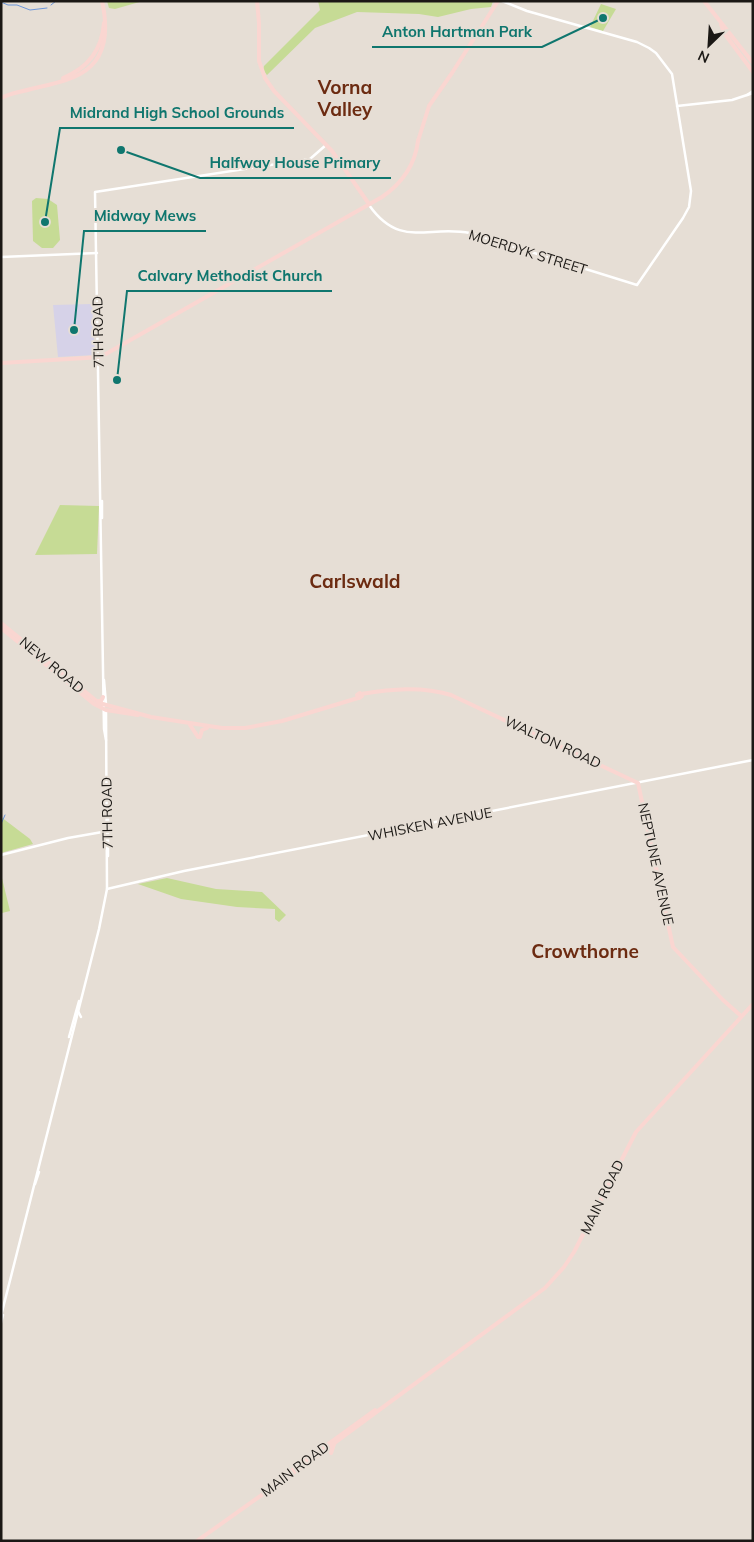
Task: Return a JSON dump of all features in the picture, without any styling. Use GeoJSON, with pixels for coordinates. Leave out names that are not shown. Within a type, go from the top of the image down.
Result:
{"type":"FeatureCollection","features":[{"type":"Feature","properties":{"kind":"main road"},"geometry":{"type":"LineString","coordinates":[[1,97],[72,78],[85,71],[93,59],[103,34],[104,10],[102,1]]}},
{"type":"Feature","properties":{"kind":"main road"},"geometry":{"type":"LineString","coordinates":[[257,1],[260,23],[259,61],[264,78],[326,145],[369,204]]}},
{"type":"Feature","properties":{"kind":"main road"},"geometry":{"type":"LineString","coordinates":[[1,363],[98,357],[394,188],[413,161],[429,106],[498,1]]}},
{"type":"Feature","properties":{"kind":"main road"},"geometry":{"type":"LineString","coordinates":[[704,1],[753,63]]}},
{"type":"Feature","properties":{"kind":"main road"},"geometry":{"type":"LineString","coordinates":[[721,24],[724,33],[753,72]]}},
{"type":"Feature","properties":{"kind":"main road","name":"NEW ROAD"},"geometry":{"type":"LineString","coordinates":[[1,623],[94,701],[105,707]]}},
{"type":"Feature","properties":{"kind":"main road","name":"NEW ROAD"},"geometry":{"type":"LineString","coordinates":[[1,628],[90,701],[105,707]]}},
{"type":"Feature","properties":{"kind":"main road"},"geometry":{"type":"LineString","coordinates":[[47,661],[65,680]]}},
{"type":"Feature","properties":{"kind":"main road","name":"WALTON ROAD"},"geometry":{"type":"LineString","coordinates":[[105,707],[188,724],[229,728],[253,727],[276,722],[359,696],[386,691],[413,690],[442,694],[467,702],[638,783]]}},
{"type":"Feature","properties":{"kind":"main road"},"geometry":{"type":"LineString","coordinates":[[94,701],[101,701],[104,697]]}},
{"type":"Feature","properties":{"kind":"main road","name":"WALTON ROAD"},"geometry":{"type":"LineString","coordinates":[[176,721],[229,728]]}},
{"type":"Feature","properties":{"kind":"main road"},"geometry":{"type":"LineString","coordinates":[[188,724],[193,727],[199,737],[203,729],[212,727]]}},
{"type":"Feature","properties":{"kind":"main road","name":"NEPTUNE AVENUE"},"geometry":{"type":"LineString","coordinates":[[638,783],[673,946],[686,961]]}},
{"type":"Feature","properties":{"kind":"main road"},"geometry":{"type":"LineString","coordinates":[[686,961],[726,1003],[742,1015]]}},
{"type":"Feature","properties":{"kind":"main road"},"geometry":{"type":"LineString","coordinates":[[686,961],[742,1015]]}},
{"type":"Feature","properties":{"kind":"main road"},"geometry":{"type":"LineString","coordinates":[[721,1003],[726,1003]]}},
{"type":"Feature","properties":{"kind":"main road","name":"MAIN ROAD"},"geometry":{"type":"LineString","coordinates":[[256,1498],[318,1455],[534,1296],[555,1278],[580,1241],[636,1132],[753,1004]]}},
{"type":"Feature","properties":{"kind":"main road"},"geometry":{"type":"LineString","coordinates":[[738,1010],[742,1012],[747,1010]]}},
{"type":"Feature","properties":{"kind":"main road","name":"MAIN ROAD"},"geometry":{"type":"LineString","coordinates":[[197,1541],[357,1422],[432,1370]]}},
{"type":"Feature","properties":{"kind":"main road"},"geometry":{"type":"LineString","coordinates":[[318,1455],[330,1453],[337,1440]]}},
{"type":"Feature","properties":{"kind":"street"},"geometry":{"type":"LineString","coordinates":[[502,1],[527,11],[637,42],[659,56],[671,73],[691,192],[690,203],[683,218],[641,281],[642,286]]}},
{"type":"Feature","properties":{"kind":"street"},"geometry":{"type":"LineString","coordinates":[[677,106],[729,100],[746,96],[753,92]]}},
{"type":"Feature","properties":{"kind":"street","name":"7TH ROAD"},"geometry":{"type":"LineString","coordinates":[[83,990],[108,889],[95,192],[310,158],[314,157],[326,145]]}},
{"type":"Feature","properties":{"kind":"street","name":"MOERDYK STREET"},"geometry":{"type":"LineString","coordinates":[[369,204],[378,217],[398,231],[407,233],[449,230],[470,233],[637,286],[641,281]]}},
{"type":"Feature","properties":{"kind":"street"},"geometry":{"type":"LineString","coordinates":[[407,233],[410,237]]}},
{"type":"Feature","properties":{"kind":"street"},"geometry":{"type":"LineString","coordinates":[[1,258],[97,253]]}},
{"type":"Feature","properties":{"kind":"street","name":"7TH ROAD"},"geometry":{"type":"LineString","coordinates":[[104,673],[105,707]]}},
{"type":"Feature","properties":{"kind":"street","name":"WHISKEN AVENUE"},"geometry":{"type":"LineString","coordinates":[[108,889],[184,871],[753,760]]}},
{"type":"Feature","properties":{"kind":"street"},"geometry":{"type":"LineString","coordinates":[[1,854],[107,830]]}},
{"type":"Feature","properties":{"kind":"street"},"geometry":{"type":"LineString","coordinates":[[1,1316],[32,1192],[41,1165],[46,1136],[83,990]]}},
{"type":"Feature","properties":{"kind":"street"},"geometry":{"type":"LineString","coordinates":[[69,1044],[74,1016],[83,990]]}},
{"type":"Feature","properties":{"kind":"street"},"geometry":{"type":"LineString","coordinates":[[78,1010],[81,1017]]}},
{"type":"Feature","properties":{"kind":"street"},"geometry":{"type":"LineString","coordinates":[[1,1323],[10,1282]]}},
{"type":"Feature","properties":{"kind":"shaded area"},"geometry":{"type":"Polygon","coordinates":[[[92,304],[95,355],[58,357],[53,305],[92,304]]]}},
{"type":"Feature","properties":{"kind":"green space"},"geometry":{"type":"Polygon","coordinates":[[[107,1],[143,1],[115,9],[109,8],[107,1]]]}},
{"type":"Feature","properties":{"kind":"green space"},"geometry":{"type":"Polygon","coordinates":[[[318,1],[493,1],[491,7],[471,9],[438,17],[419,14],[357,12],[315,28],[267,75],[263,70],[264,66],[320,10],[318,1]]]}},
{"type":"Feature","properties":{"kind":"green space"},"geometry":{"type":"Polygon","coordinates":[[[601,4],[616,9],[603,31],[590,27],[601,4]]]}},
{"type":"Feature","properties":{"kind":"green space"},"geometry":{"type":"Polygon","coordinates":[[[36,198],[48,199],[57,205],[60,240],[53,248],[42,248],[33,241],[32,201],[36,198]]]}},
{"type":"Feature","properties":{"kind":"green space"},"geometry":{"type":"Polygon","coordinates":[[[60,505],[99,506],[97,554],[35,555],[60,505]]]}},
{"type":"Feature","properties":{"kind":"green space"},"geometry":{"type":"Polygon","coordinates":[[[1,817],[30,839],[33,844],[1,853],[1,817]]]}},
{"type":"Feature","properties":{"kind":"green space"},"geometry":{"type":"Polygon","coordinates":[[[1,874],[10,911],[2,913],[1,917],[1,874]]]}},
{"type":"Feature","properties":{"kind":"green space"},"geometry":{"type":"Polygon","coordinates":[[[167,878],[216,889],[262,892],[286,915],[279,922],[275,919],[275,909],[237,907],[181,899],[138,884],[167,878]]]}},
{"type":"Feature","properties":{"kind":"waterway"},"geometry":{"type":"LineString","coordinates":[[51,5],[56,1]]}},
{"type":"Feature","properties":{"kind":"waterway"},"geometry":{"type":"LineString","coordinates":[[1,2],[30,10],[47,8]]}},
{"type":"Feature","properties":{"kind":"waterway"},"geometry":{"type":"LineString","coordinates":[[1,824],[5,815]]}},
{"type":"Feature","properties":{"kind":"place","name":"Anton Hartman Park"},"geometry":{"type":"Point","coordinates":[603,18]}},
{"type":"Feature","properties":{"kind":"place","name":"Halfway House Primary"},"geometry":{"type":"Point","coordinates":[121,150]}},
{"type":"Feature","properties":{"kind":"place","name":"Midrand High School Grounds"},"geometry":{"type":"Point","coordinates":[45,222]}},
{"type":"Feature","properties":{"kind":"place","name":"Midway Mews"},"geometry":{"type":"Point","coordinates":[74,330]}},
{"type":"Feature","properties":{"kind":"place","name":"Calvary Methodist Church"},"geometry":{"type":"Point","coordinates":[117,380]}},
{"type":"Feature","properties":{"kind":"district","name":"Vorna Valley"},"geometry":{"type":"Point","coordinates":[345,98]}},
{"type":"Feature","properties":{"kind":"district","name":"Carlswald"},"geometry":{"type":"Point","coordinates":[355,581]}},
{"type":"Feature","properties":{"kind":"district","name":"Crowthorne"},"geometry":{"type":"Point","coordinates":[585,951]}}]}
